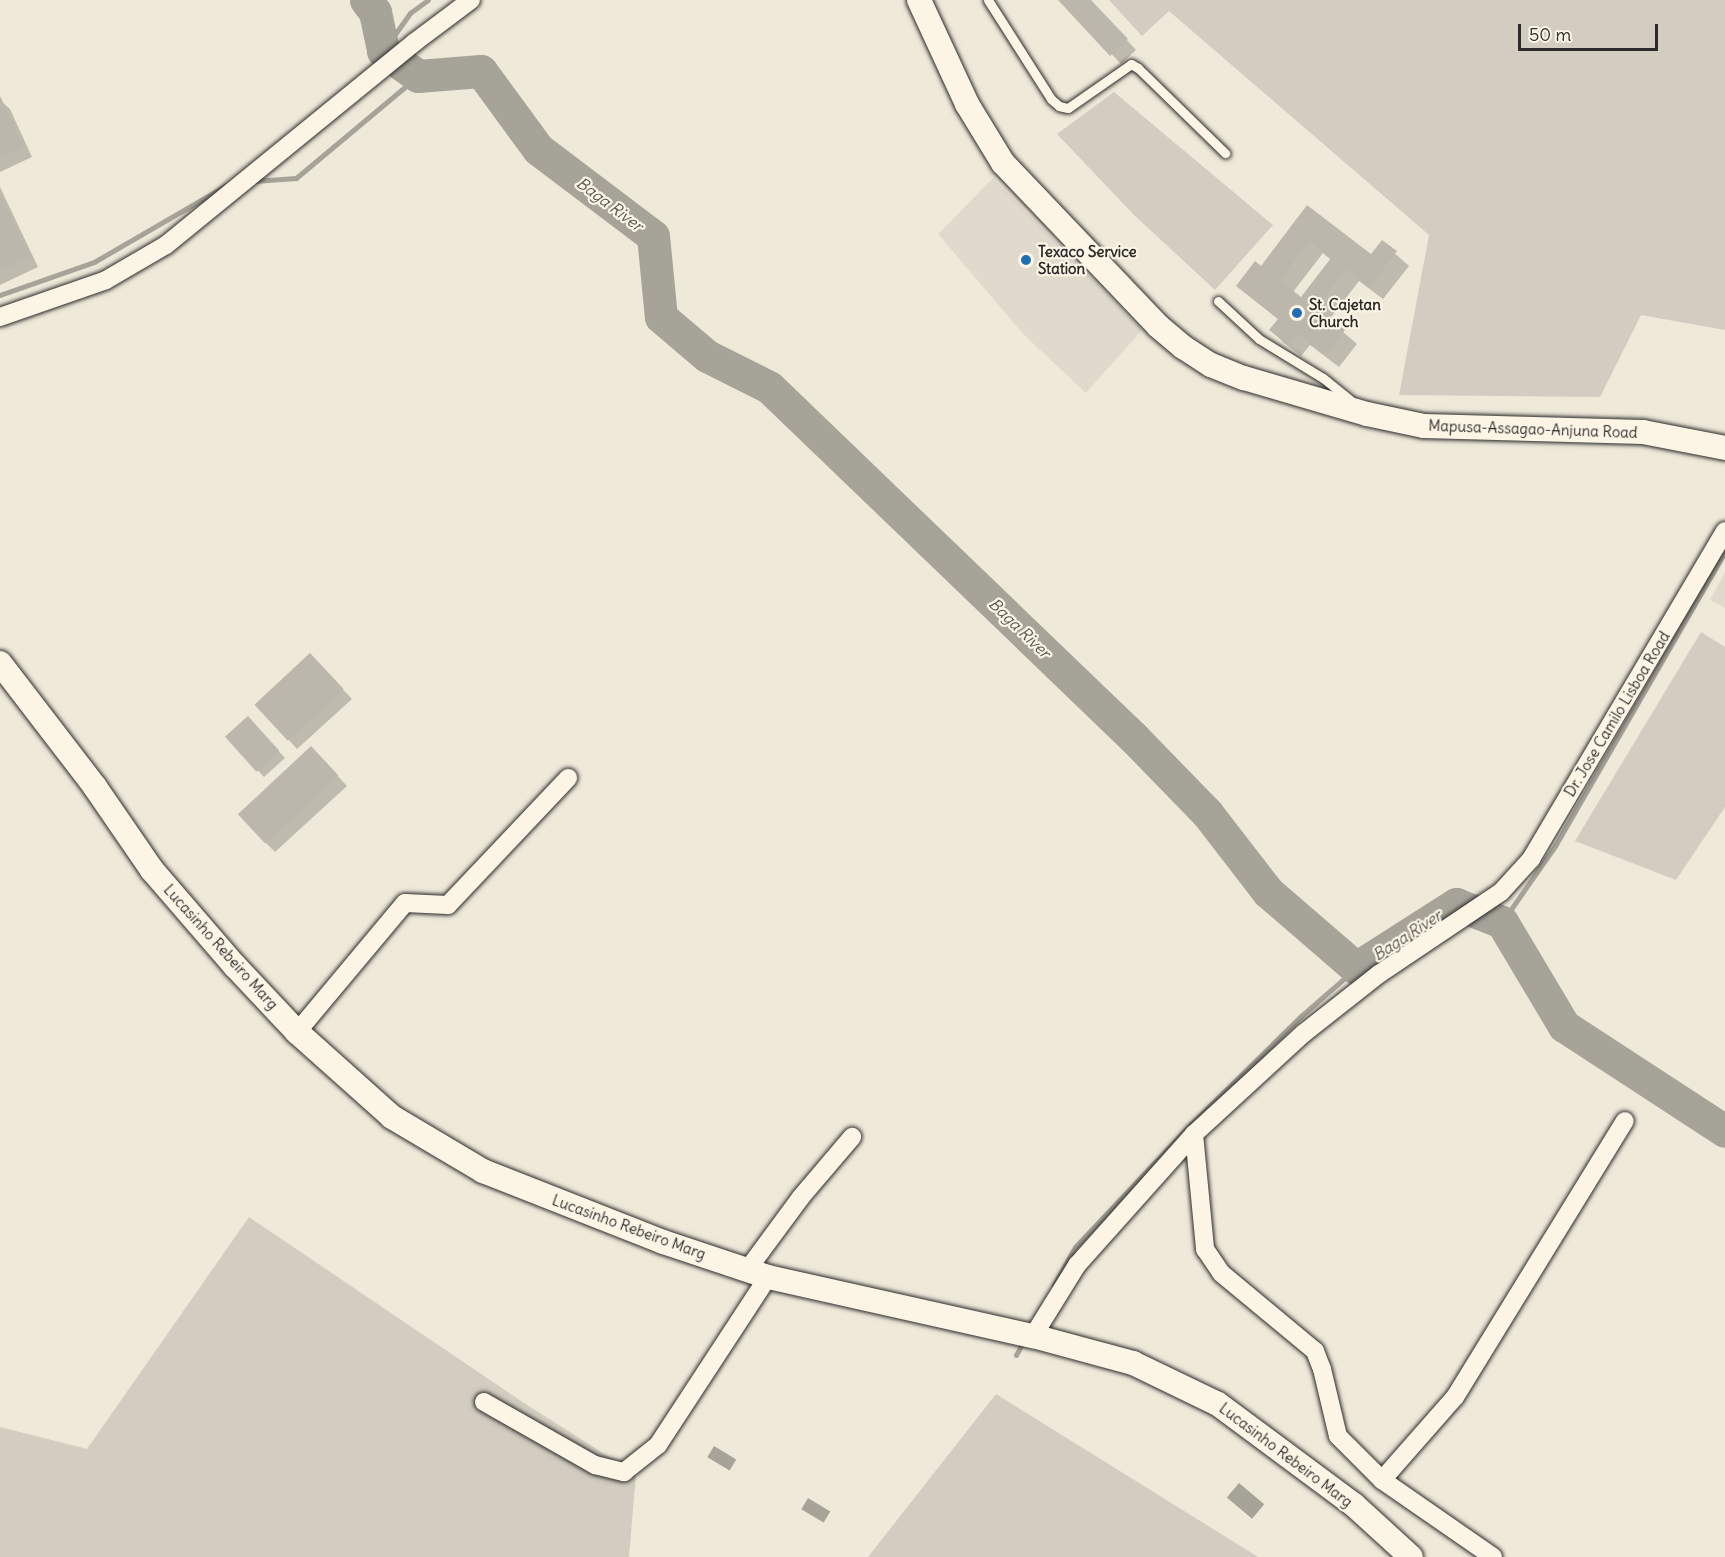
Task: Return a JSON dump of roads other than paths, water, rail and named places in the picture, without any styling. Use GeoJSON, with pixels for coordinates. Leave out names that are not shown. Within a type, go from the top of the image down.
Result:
{"type":"FeatureCollection","features":[{"type":"Feature","properties":{"kind":"street"},"geometry":{"type":"LineString","coordinates":[[0,317],[106,280],[166,245],[415,42],[471,0]]}},
{"type":"Feature","properties":{"kind":"street","name":"Mapusa-Assagao-Anjuna Road"},"geometry":{"type":"LineString","coordinates":[[919,0],[967,104],[1003,163],[1158,326],[1183,347],[1211,364],[1244,378],[1367,414],[1424,426],[1643,432],[1725,448]]}},
{"type":"Feature","properties":{"kind":"street","name":"Dr. Jose Camilo Lisboa Road"},"geometry":{"type":"LineString","coordinates":[[1033,1336],[1077,1265],[1194,1134],[1304,1033],[1380,974],[1501,892],[1531,859],[1725,531]]}},
{"type":"Feature","properties":{"kind":"street","name":"Lucasinho Rebeiro Marg"},"geometry":{"type":"LineString","coordinates":[[0,663],[96,788],[152,870],[235,966],[297,1032],[392,1117],[483,1171],[663,1242],[758,1273],[1033,1336],[1133,1363],[1218,1404],[1354,1505],[1411,1557]]}},
{"type":"Feature","properties":{"kind":"street"},"geometry":{"type":"LineString","coordinates":[[297,1032],[405,903],[448,905],[568,778]]}},
{"type":"Feature","properties":{"kind":"street"},"geometry":{"type":"LineString","coordinates":[[1382,1480],[1455,1397],[1625,1121]]}},
{"type":"Feature","properties":{"kind":"street"},"geometry":{"type":"LineString","coordinates":[[1194,1134],[1205,1248],[1221,1273],[1315,1351],[1338,1436],[1382,1480],[1493,1557]]}},
{"type":"Feature","properties":{"kind":"street"},"geometry":{"type":"LineString","coordinates":[[484,1402],[595,1464],[624,1472],[658,1444],[801,1197],[852,1137]]}},
{"type":"Feature","properties":{"kind":"lane"},"geometry":{"type":"LineString","coordinates":[[987,0],[1051,99],[1059,106],[1068,108],[1131,64],[1138,68],[1225,153]]}},
{"type":"Feature","properties":{"kind":"lane"},"geometry":{"type":"LineString","coordinates":[[1218,301],[1259,339],[1323,378],[1367,414]]}},
{"type":"Feature","properties":{"kind":"waterway","name":"Baga River"},"geometry":{"type":"LineString","coordinates":[[366,0],[375,12],[383,51],[418,76],[481,71],[538,149],[653,236],[661,317],[707,356],[769,387],[1134,738],[1207,813],[1268,892],[1356,968],[1456,904],[1502,922],[1564,1026],[1725,1131]]}},
{"type":"Feature","properties":{"kind":"waterway"},"geometry":{"type":"LineString","coordinates":[[383,51],[410,13],[428,0]]}},
{"type":"Feature","properties":{"kind":"waterway"},"geometry":{"type":"LineString","coordinates":[[254,181],[296,178],[418,76]]}},
{"type":"Feature","properties":{"kind":"waterway"},"geometry":{"type":"LineString","coordinates":[[0,295],[94,262],[227,185]]}},
{"type":"Feature","properties":{"kind":"waterway"},"geometry":{"type":"LineString","coordinates":[[1502,922],[1555,846],[1725,552]]}},
{"type":"Feature","properties":{"kind":"waterway"},"geometry":{"type":"LineString","coordinates":[[1054,1285],[1075,1247],[1191,1124],[1300,1017],[1356,968]]}},
{"type":"Feature","properties":{"kind":"waterway"},"geometry":{"type":"LineString","coordinates":[[1016,1355],[1024,1340]]}},
{"type":"Feature","properties":{"kind":"place","name":"Texaco Service Station"},"geometry":{"type":"Point","coordinates":[1026,260]}},
{"type":"Feature","properties":{"kind":"place","name":"St. Cajetan Church"},"geometry":{"type":"Point","coordinates":[1297,313]}}]}
